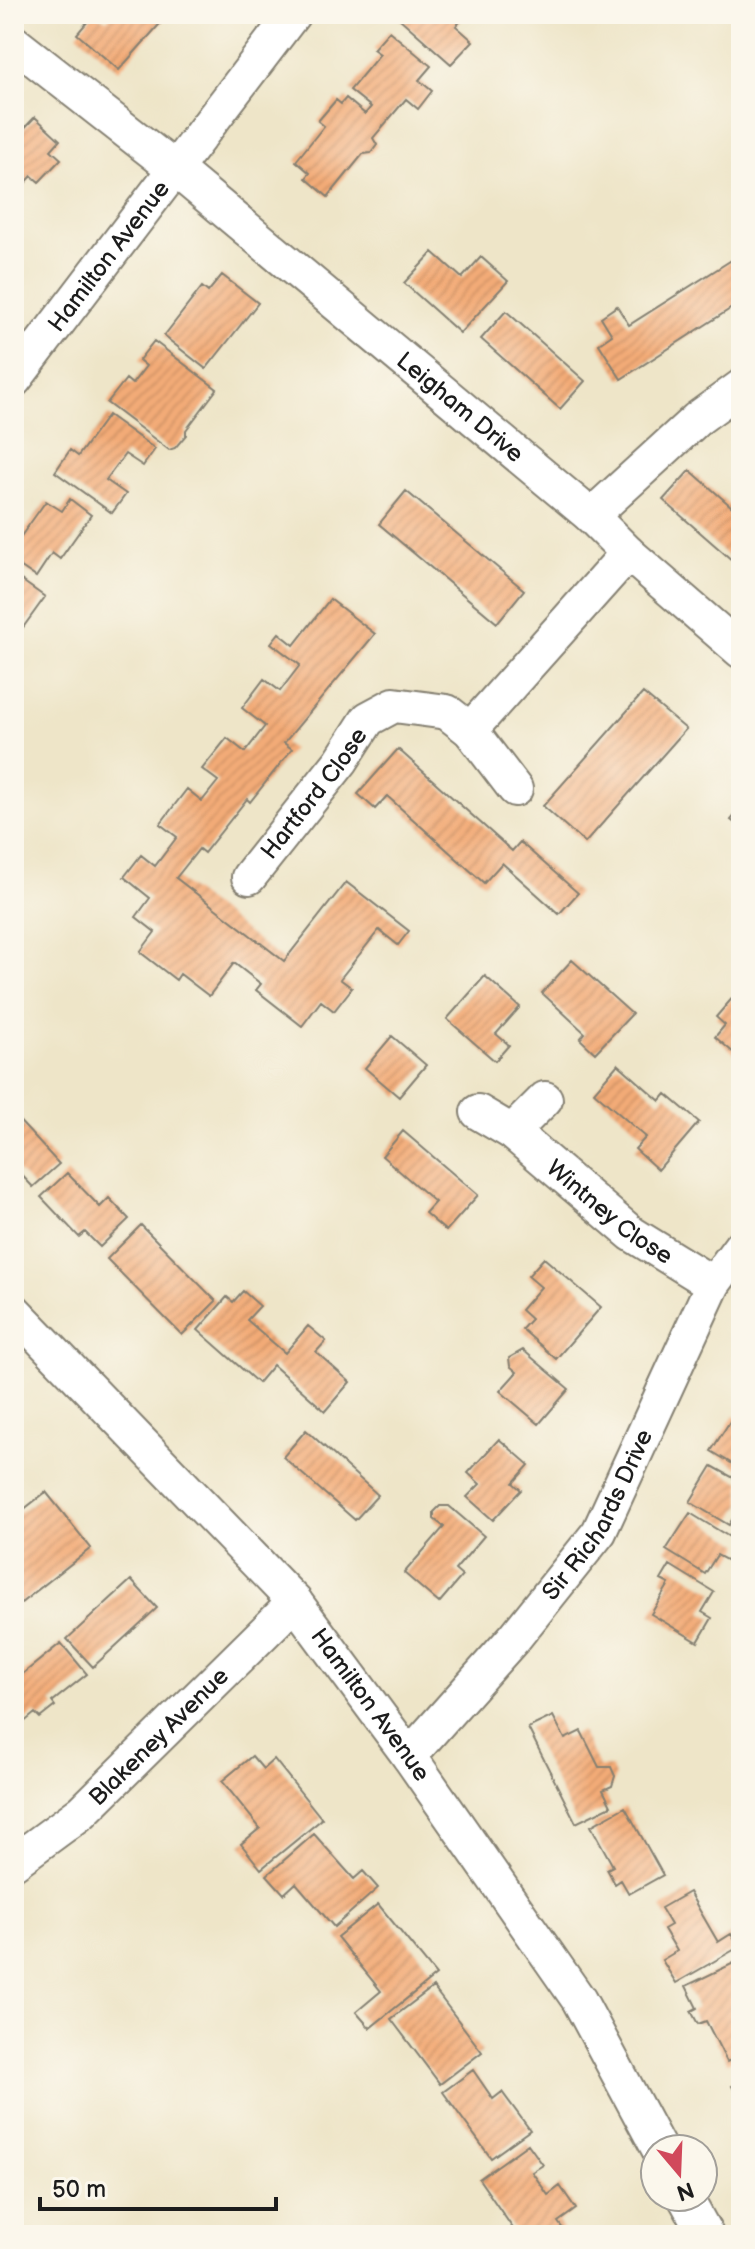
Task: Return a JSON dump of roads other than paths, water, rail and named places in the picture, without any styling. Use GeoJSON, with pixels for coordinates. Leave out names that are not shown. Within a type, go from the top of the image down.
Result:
{"type":"FeatureCollection","features":[{"type":"Feature","properties":{"kind":"street","name":"Hamilton Avenue"},"geometry":{"type":"LineString","coordinates":[[14,380],[293,14]]}},
{"type":"Feature","properties":{"kind":"street","name":"Leigham Drive"},"geometry":{"type":"LineString","coordinates":[[14,43],[175,169],[591,516],[628,553],[741,651]]}},
{"type":"Feature","properties":{"kind":"street"},"geometry":{"type":"LineString","coordinates":[[591,516],[697,419],[741,387]]}},
{"type":"Feature","properties":{"kind":"street"},"geometry":{"type":"LineString","coordinates":[[470,730],[628,553]]}},
{"type":"Feature","properties":{"kind":"street","name":"Hartford Close"},"geometry":{"type":"LineString","coordinates":[[249,877],[341,761],[368,719],[394,705],[447,712],[470,730],[515,789]]}},
{"type":"Feature","properties":{"kind":"street"},"geometry":{"type":"LineString","coordinates":[[512,1132],[545,1099]]}},
{"type":"Feature","properties":{"kind":"street","name":"Wintney Close"},"geometry":{"type":"LineString","coordinates":[[478,1112],[512,1132],[632,1234],[713,1284]]}},
{"type":"Feature","properties":{"kind":"street","name":"Sir Richards Drive"},"geometry":{"type":"LineString","coordinates":[[409,1756],[515,1637],[599,1532],[713,1284],[741,1246]]}},
{"type":"Feature","properties":{"kind":"street","name":"Hamilton Avenue"},"geometry":{"type":"LineString","coordinates":[[14,1311],[295,1602],[409,1756],[579,2000],[650,2133]]}},
{"type":"Feature","properties":{"kind":"street","name":"Blakeney Avenue"},"geometry":{"type":"LineString","coordinates":[[14,1862],[82,1812],[295,1602]]}},
{"type":"Feature","properties":{"kind":"street"},"geometry":{"type":"LineString","coordinates":[[694,2213],[706,2235]]}}]}
